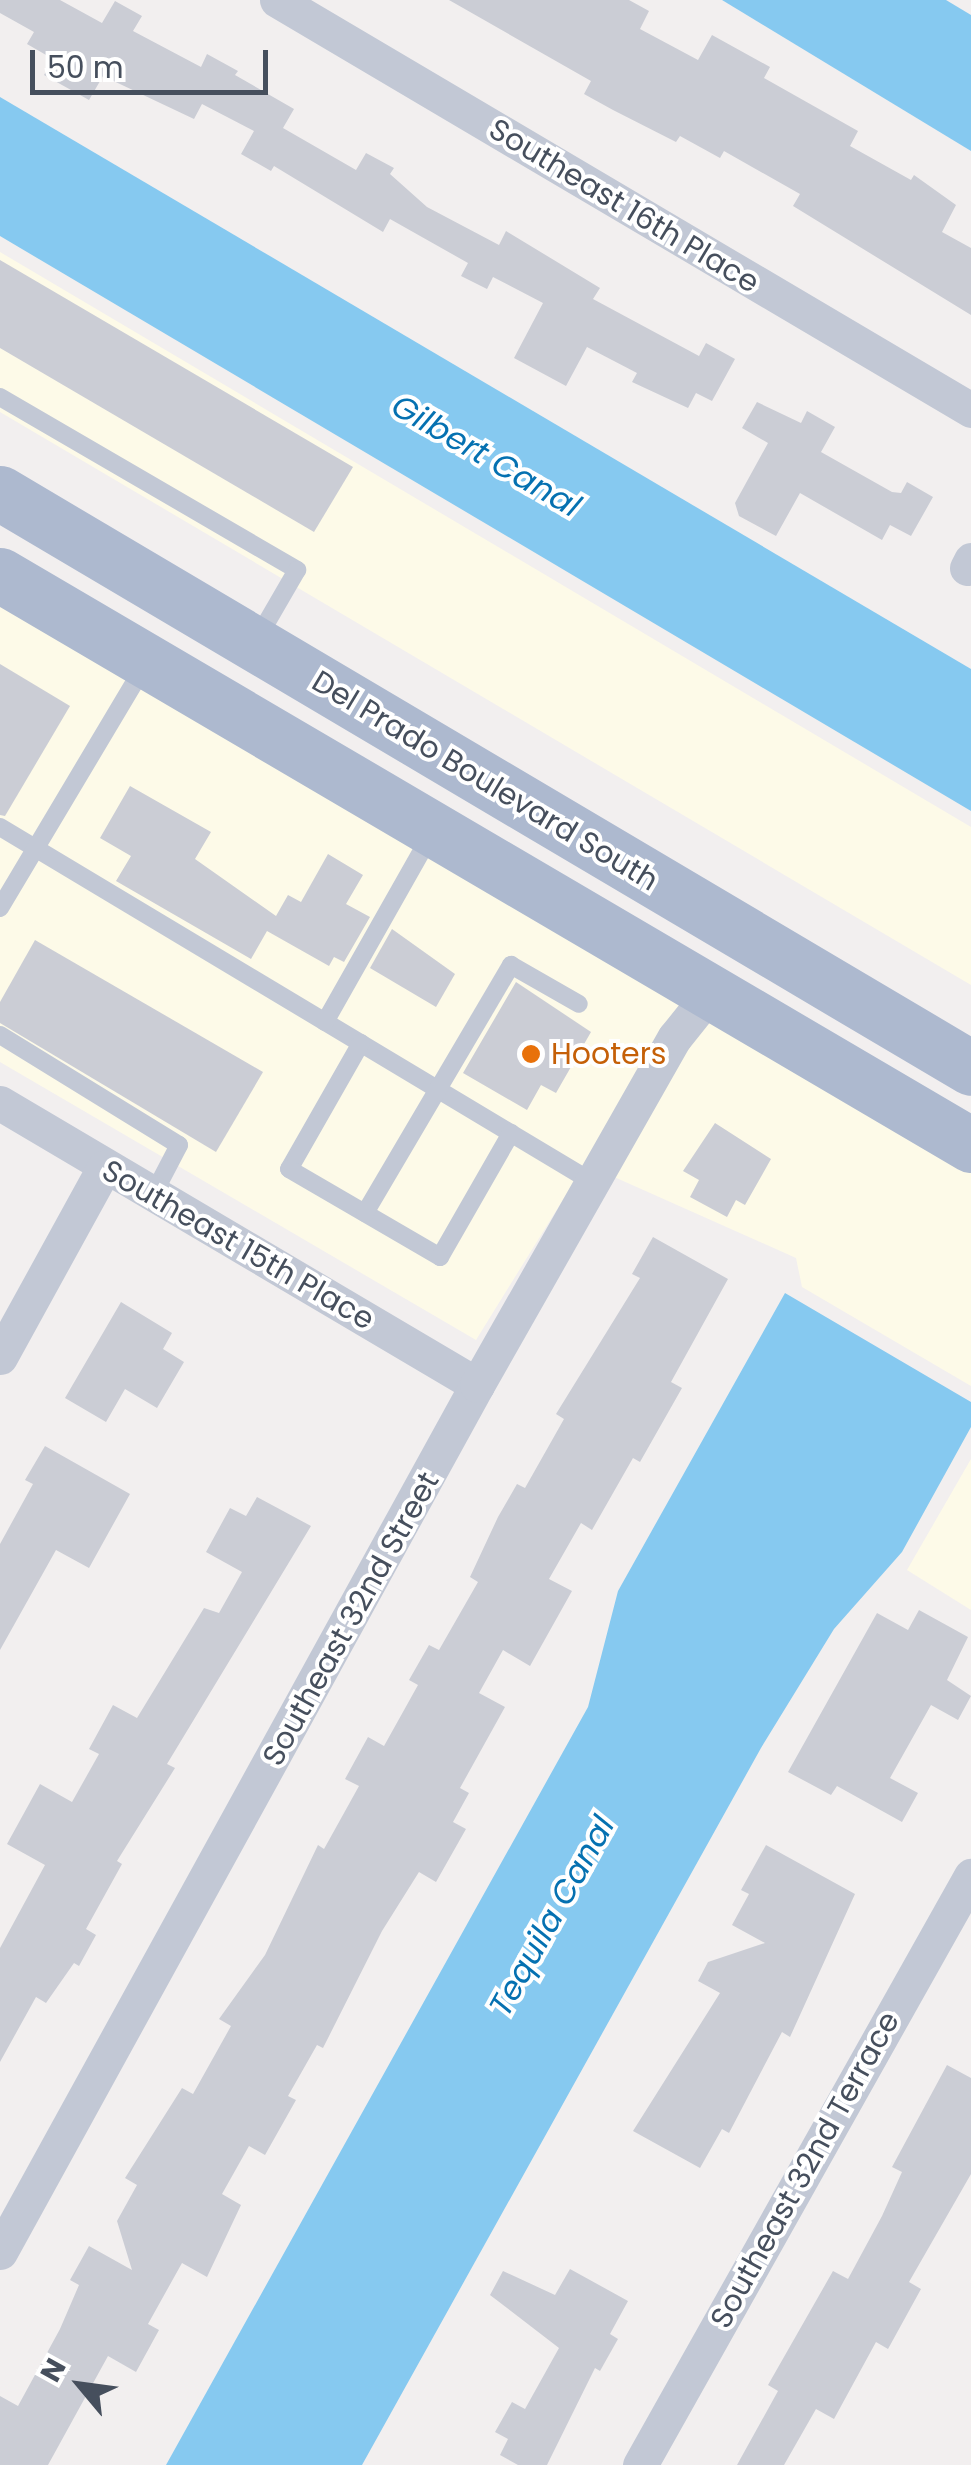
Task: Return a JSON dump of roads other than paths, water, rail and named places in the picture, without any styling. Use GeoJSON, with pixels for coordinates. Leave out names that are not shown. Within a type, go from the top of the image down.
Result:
{"type":"FeatureCollection","features":[{"type":"Feature","properties":{"kind":"main road","name":"Del Prado Boulevard South"},"geometry":{"type":"LineString","coordinates":[[0,493],[971,1068]]}},
{"type":"Feature","properties":{"kind":"main road"},"geometry":{"type":"LineString","coordinates":[[0,575],[971,1145]]}},
{"type":"Feature","properties":{"kind":"main road"},"geometry":{"type":"LineString","coordinates":[[711,992],[822,979]]}},
{"type":"Feature","properties":{"kind":"street","name":"Southeast 16th Place"},"geometry":{"type":"LineString","coordinates":[[278,0],[971,410]]}},
{"type":"Feature","properties":{"kind":"street","name":"Southeast 32nd Street"},"geometry":{"type":"LineString","coordinates":[[0,2252],[476,1385],[675,1037],[711,992]]}},
{"type":"Feature","properties":{"kind":"street","name":"Southeast 15th Place"},"geometry":{"type":"LineString","coordinates":[[0,1103],[476,1385]]}},
{"type":"Feature","properties":{"kind":"street"},"geometry":{"type":"LineString","coordinates":[[0,1356],[104,1168]]}},
{"type":"Feature","properties":{"kind":"street","name":"Southeast 32nd Terrace"},"geometry":{"type":"LineString","coordinates":[[640,2465],[971,1876]]}},
{"type":"Feature","properties":{"kind":"lane"},"geometry":{"type":"LineString","coordinates":[[0,398],[297,570],[254,644]]}},
{"type":"Feature","properties":{"kind":"lane"},"geometry":{"type":"LineString","coordinates":[[0,908],[146,663]]}},
{"type":"Feature","properties":{"kind":"lane"},"geometry":{"type":"LineString","coordinates":[[0,827],[594,1183]]}},
{"type":"Feature","properties":{"kind":"lane"},"geometry":{"type":"LineString","coordinates":[[325,1022],[434,831]]}},
{"type":"Feature","properties":{"kind":"lane"},"geometry":{"type":"LineString","coordinates":[[365,1213],[511,964],[579,1004]]}},
{"type":"Feature","properties":{"kind":"lane"},"geometry":{"type":"LineString","coordinates":[[0,1035],[179,1145],[153,1195]]}},
{"type":"Feature","properties":{"kind":"lane"},"geometry":{"type":"LineString","coordinates":[[360,1043],[290,1169],[440,1257],[511,1133]]}},
{"type":"Feature","properties":{"kind":"water"},"geometry":{"type":"Polygon","coordinates":[[[722,0],[946,0],[971,15],[971,151],[722,0]]]}},
{"type":"Feature","properties":{"kind":"water","name":"Gilbert Canal"},"geometry":{"type":"Polygon","coordinates":[[[0,97],[971,669],[971,811],[0,236],[0,97]]]}},
{"type":"Feature","properties":{"kind":"water","name":"Tequila Canal"},"geometry":{"type":"Polygon","coordinates":[[[785,1293],[971,1402],[971,1427],[902,1552],[834,1629],[761,1748],[362,2465],[166,2465],[588,1707],[618,1591],[785,1293]]]}},
{"type":"Feature","properties":{"kind":"place","name":"Hooters"},"geometry":{"type":"Point","coordinates":[531,1054]}}]}
